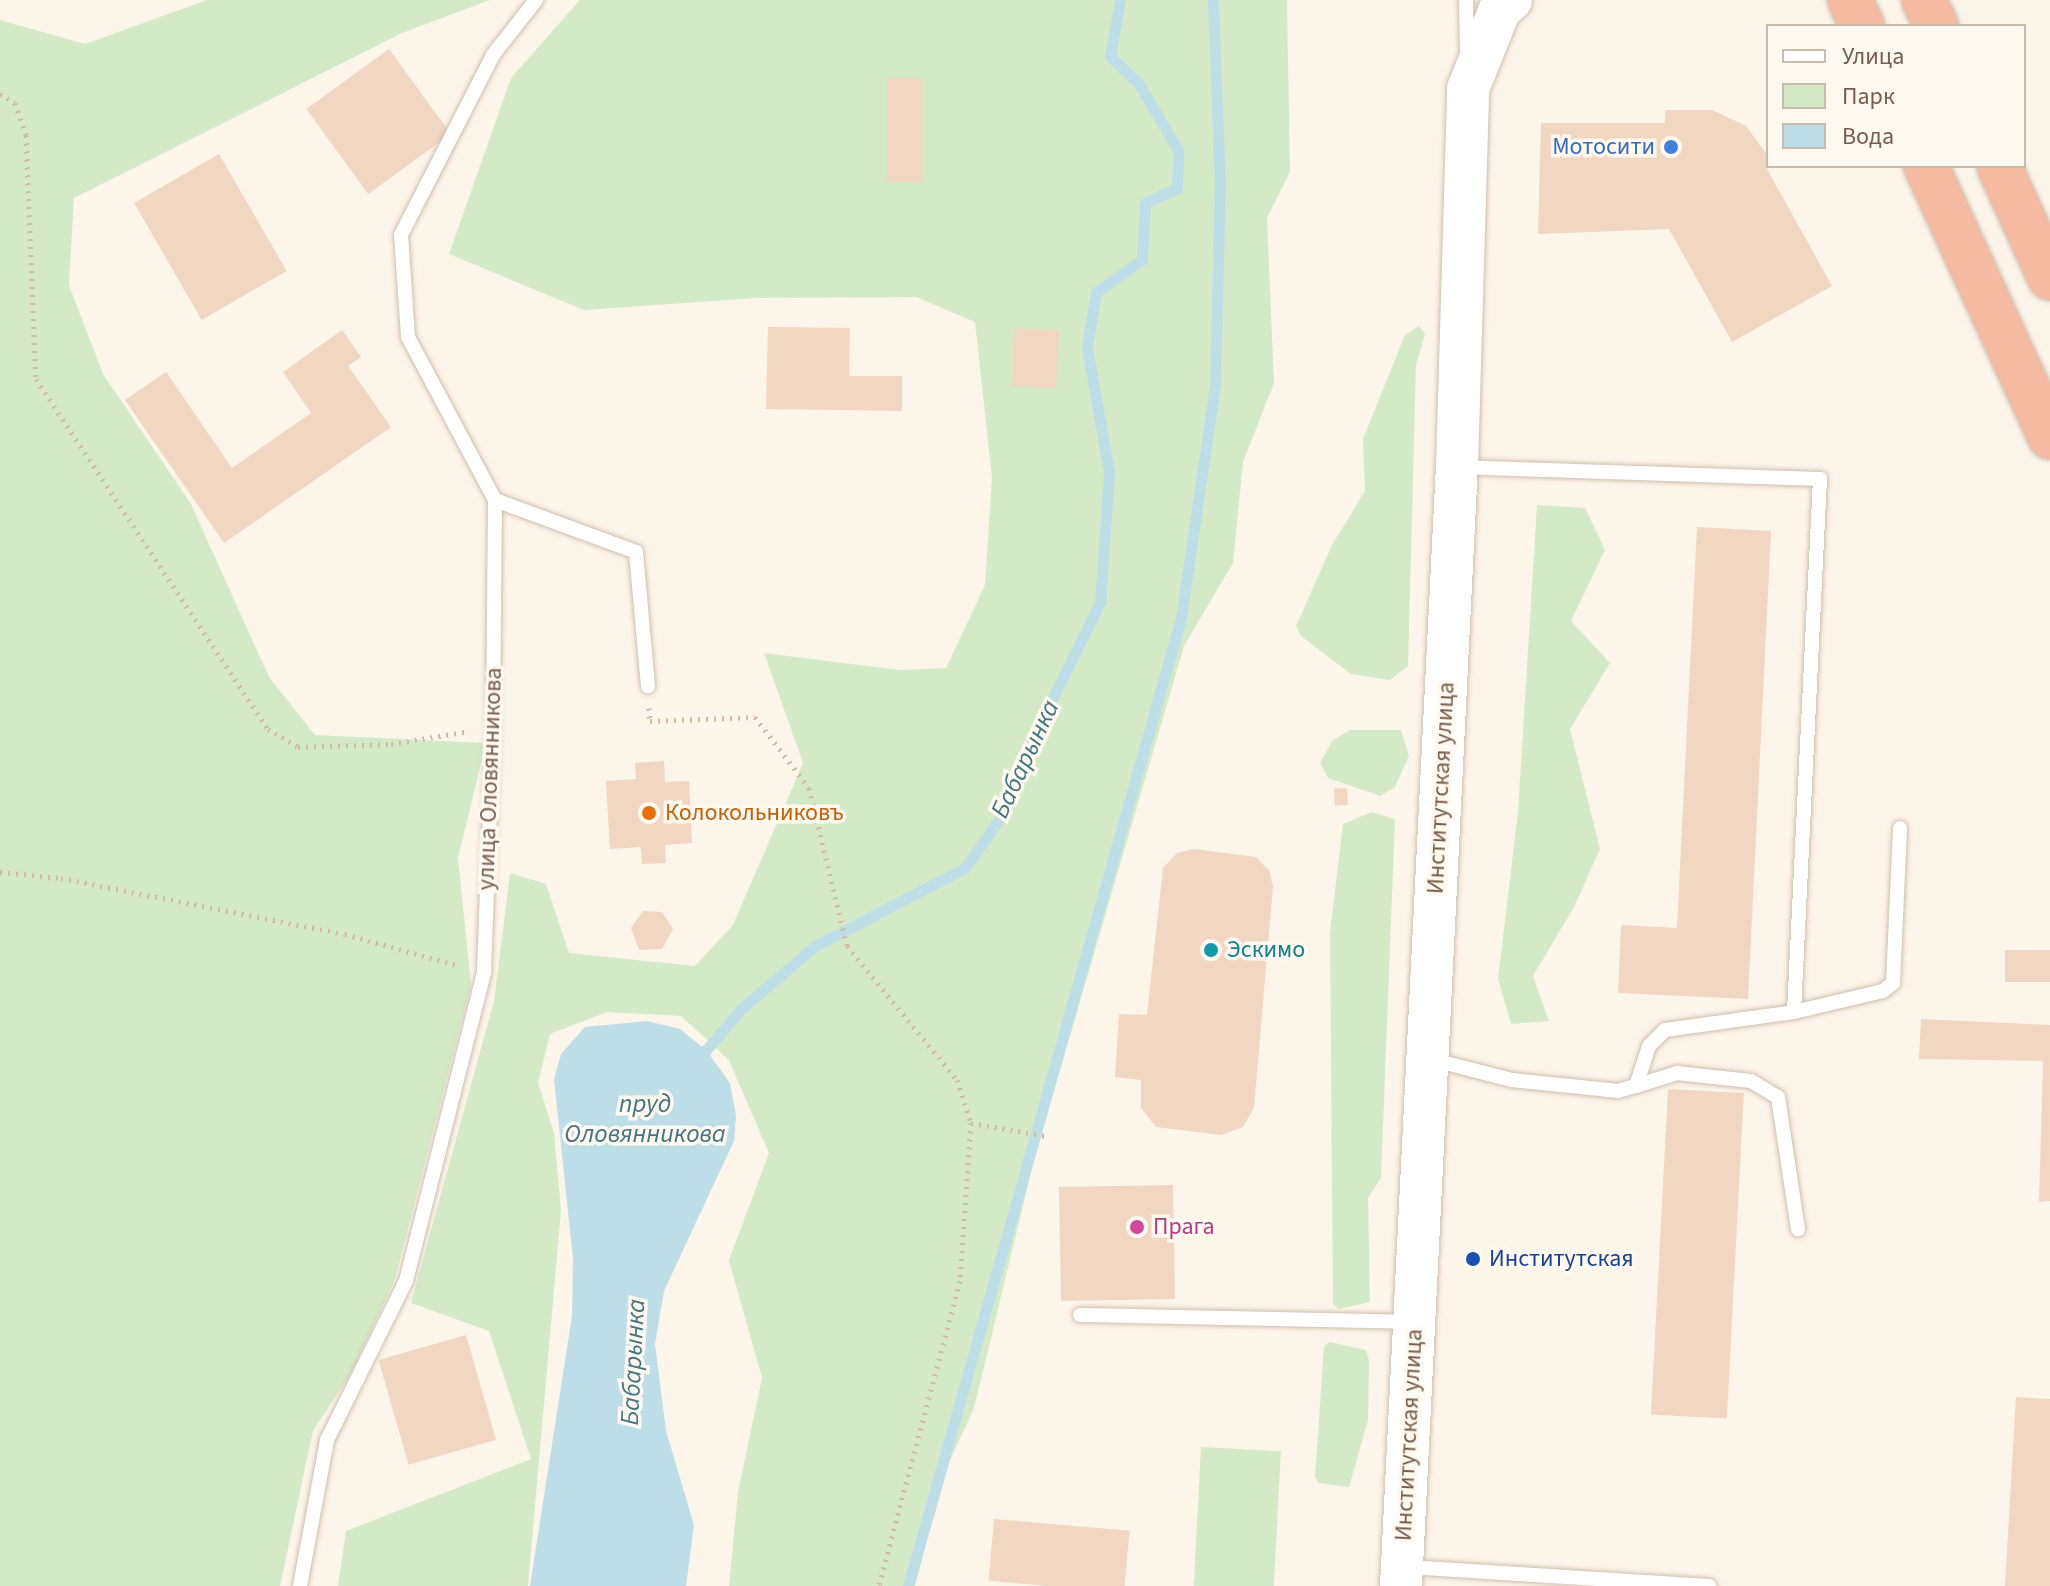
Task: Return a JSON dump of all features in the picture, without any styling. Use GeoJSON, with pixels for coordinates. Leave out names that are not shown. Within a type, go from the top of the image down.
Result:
{"type":"FeatureCollection","features":[{"type":"Feature","properties":{"kind":"highway"},"geometry":{"type":"LineString","coordinates":[[1850,0],[1861,24]]}},
{"type":"Feature","properties":{"kind":"highway"},"geometry":{"type":"LineString","coordinates":[[1924,0],[1935,24]]}},
{"type":"Feature","properties":{"kind":"highway"},"geometry":{"type":"LineString","coordinates":[[1927,168],[2050,437]]}},
{"type":"Feature","properties":{"kind":"highway"},"geometry":{"type":"LineString","coordinates":[[2000,168],[2050,278]]}},
{"type":"Feature","properties":{"kind":"street","name":"Институтская улица"},"geometry":{"type":"LineString","coordinates":[[1402,1576],[1457,466],[1468,89],[1500,9],[1511,0]]}},
{"type":"Feature","properties":{"kind":"lane","name":"улица Оловянникова"},"geometry":{"type":"LineString","coordinates":[[300,1586],[327,1440],[406,1281],[484,972],[493,727],[495,500],[408,337],[401,235],[493,55],[536,0]]}},
{"type":"Feature","properties":{"kind":"lane"},"geometry":{"type":"LineString","coordinates":[[1466,0],[1468,89]]}},
{"type":"Feature","properties":{"kind":"lane"},"geometry":{"type":"LineString","coordinates":[[1457,466],[1820,479],[1794,1012]]}},
{"type":"Feature","properties":{"kind":"lane"},"geometry":{"type":"LineString","coordinates":[[495,500],[636,552],[648,686]]}},
{"type":"Feature","properties":{"kind":"lane"},"geometry":{"type":"LineString","coordinates":[[1636,1086],[1649,1046],[1665,1030],[1794,1012],[1883,991],[1893,983],[1900,828]]}},
{"type":"Feature","properties":{"kind":"lane"},"geometry":{"type":"LineString","coordinates":[[1427,1058],[1512,1080],[1618,1091],[1677,1073],[1751,1081],[1778,1097],[1798,1229]]}},
{"type":"Feature","properties":{"kind":"lane"},"geometry":{"type":"LineString","coordinates":[[1080,1315],[1415,1322]]}},
{"type":"Feature","properties":{"kind":"lane"},"geometry":{"type":"LineString","coordinates":[[1402,1576],[1709,1586]]}},
{"type":"Feature","properties":{"kind":"path"},"geometry":{"type":"LineString","coordinates":[[0,94],[15,103],[26,135],[36,379],[268,729],[298,747],[391,744],[493,727]]}},
{"type":"Feature","properties":{"kind":"path"},"geometry":{"type":"LineString","coordinates":[[648,686],[650,721],[755,717],[809,788],[837,919],[847,946],[957,1080],[971,1123],[960,1281],[879,1586]]}},
{"type":"Feature","properties":{"kind":"path"},"geometry":{"type":"LineString","coordinates":[[0,872],[61,878],[345,934],[484,972]]}},
{"type":"Feature","properties":{"kind":"path"},"geometry":{"type":"LineString","coordinates":[[971,1123],[1043,1136]]}},
{"type":"Feature","properties":{"kind":"green space"},"geometry":{"type":"Polygon","coordinates":[[[207,0],[490,0],[402,33],[74,198],[69,285],[103,374],[191,504],[269,677],[315,735],[486,743],[458,858],[471,985],[395,1279],[352,1372],[313,1431],[280,1586],[0,1586],[0,20],[85,44],[207,0]]]}},
{"type":"Feature","properties":{"kind":"green space"},"geometry":{"type":"Polygon","coordinates":[[[580,0],[1287,0],[1290,172],[1267,218],[1274,383],[1243,462],[1233,563],[1184,646],[1036,1152],[974,1408],[942,1478],[915,1586],[729,1586],[738,1492],[762,1378],[729,1260],[769,1153],[729,1060],[681,1016],[607,1012],[550,1034],[538,1083],[554,1133],[561,1210],[528,1586],[338,1586],[346,1531],[531,1459],[489,1331],[411,1303],[494,1001],[510,873],[546,884],[569,953],[695,966],[733,925],[803,763],[764,653],[899,670],[946,668],[985,585],[992,478],[975,322],[916,297],[756,298],[584,310],[449,254],[511,78],[580,0]]]}},
{"type":"Feature","properties":{"kind":"green space"},"geometry":{"type":"Polygon","coordinates":[[[1419,326],[1425,334],[1416,365],[1408,666],[1390,680],[1351,674],[1301,636],[1296,626],[1332,545],[1365,491],[1363,439],[1405,335],[1419,326]]]}},
{"type":"Feature","properties":{"kind":"green space"},"geometry":{"type":"Polygon","coordinates":[[[1537,505],[1585,508],[1605,550],[1571,621],[1610,663],[1570,729],[1600,849],[1574,907],[1533,976],[1549,1021],[1511,1024],[1498,979],[1518,812],[1537,505]]]}},
{"type":"Feature","properties":{"kind":"green space"},"geometry":{"type":"Polygon","coordinates":[[[1350,730],[1401,730],[1409,756],[1395,787],[1380,796],[1328,778],[1320,763],[1332,741],[1350,730]]]}},
{"type":"Feature","properties":{"kind":"green space"},"geometry":{"type":"Polygon","coordinates":[[[1372,812],[1395,819],[1381,1178],[1368,1198],[1370,1302],[1339,1309],[1333,1304],[1330,932],[1343,824],[1372,812]]]}},
{"type":"Feature","properties":{"kind":"green space"},"geometry":{"type":"Polygon","coordinates":[[[1329,1342],[1366,1350],[1369,1360],[1368,1420],[1349,1487],[1319,1483],[1315,1477],[1324,1346],[1329,1342]]]}},
{"type":"Feature","properties":{"kind":"green space"},"geometry":{"type":"Polygon","coordinates":[[[1201,1447],[1281,1451],[1274,1586],[1194,1586],[1201,1447]]]}},
{"type":"Feature","properties":{"kind":"water","name":"пруд Оловянникова"},"geometry":{"type":"Polygon","coordinates":[[[647,1021],[680,1029],[706,1050],[730,1083],[736,1116],[734,1141],[664,1291],[655,1344],[666,1431],[694,1525],[686,1586],[530,1586],[572,1316],[573,1259],[554,1079],[561,1054],[585,1027],[647,1021]]]}},
{"type":"Feature","properties":{"kind":"building"},"geometry":{"type":"Polygon","coordinates":[[[389,49],[451,134],[368,194],[306,109],[389,49]]]}},
{"type":"Feature","properties":{"kind":"building"},"geometry":{"type":"Polygon","coordinates":[[[887,78],[921,78],[921,182],[887,182],[887,78]]]}},
{"type":"Feature","properties":{"kind":"building"},"geometry":{"type":"Polygon","coordinates":[[[1665,110],[1712,110],[1746,126],[1766,153],[1766,168],[1832,286],[1732,342],[1669,229],[1538,234],[1541,123],[1665,123],[1665,110]]]}},
{"type":"Feature","properties":{"kind":"building"},"geometry":{"type":"Polygon","coordinates":[[[219,154],[286,271],[202,320],[134,203],[219,154]]]}},
{"type":"Feature","properties":{"kind":"building"},"geometry":{"type":"Polygon","coordinates":[[[768,327],[850,328],[849,376],[902,376],[902,411],[766,409],[768,327]]]}},
{"type":"Feature","properties":{"kind":"building"},"geometry":{"type":"Polygon","coordinates":[[[1015,328],[1059,330],[1056,388],[1012,386],[1015,328]]]}},
{"type":"Feature","properties":{"kind":"building"},"geometry":{"type":"Polygon","coordinates":[[[342,330],[361,357],[348,366],[391,427],[224,543],[125,400],[166,372],[232,468],[311,413],[283,372],[342,330]]]}},
{"type":"Feature","properties":{"kind":"building"},"geometry":{"type":"Polygon","coordinates":[[[1697,527],[1771,531],[1748,999],[1618,993],[1621,925],[1677,928],[1697,527]]]}},
{"type":"Feature","properties":{"kind":"building","name":"Колокольниковъ"},"geometry":{"type":"Polygon","coordinates":[[[664,761],[665,782],[689,781],[692,843],[665,845],[666,863],[642,864],[641,847],[610,849],[606,781],[636,779],[635,763],[664,761]]]}},
{"type":"Feature","properties":{"kind":"building"},"geometry":{"type":"Polygon","coordinates":[[[1347,788],[1348,805],[1335,806],[1334,789],[1347,788]]]}},
{"type":"Feature","properties":{"kind":"building","name":"Эскимо"},"geometry":{"type":"Polygon","coordinates":[[[1194,849],[1256,857],[1269,870],[1273,886],[1254,1108],[1243,1127],[1221,1135],[1156,1127],[1141,1108],[1141,1080],[1115,1077],[1119,1014],[1147,1015],[1163,868],[1177,853],[1194,849]]]}},
{"type":"Feature","properties":{"kind":"building"},"geometry":{"type":"Polygon","coordinates":[[[643,911],[662,912],[673,929],[662,949],[639,950],[631,928],[643,911]]]}},
{"type":"Feature","properties":{"kind":"building"},"geometry":{"type":"Polygon","coordinates":[[[2005,950],[2050,950],[2050,982],[2005,982],[2005,950]]]}},
{"type":"Feature","properties":{"kind":"building"},"geometry":{"type":"Polygon","coordinates":[[[1921,1019],[2050,1025],[2050,1201],[2039,1202],[2043,1061],[1919,1059],[1921,1019]]]}},
{"type":"Feature","properties":{"kind":"building"},"geometry":{"type":"Polygon","coordinates":[[[1668,1089],[1744,1093],[1727,1419],[1651,1415],[1668,1089]]]}},
{"type":"Feature","properties":{"kind":"building"},"geometry":{"type":"Polygon","coordinates":[[[1173,1185],[1175,1299],[1061,1301],[1059,1187],[1173,1185]]]}},
{"type":"Feature","properties":{"kind":"building"},"geometry":{"type":"Polygon","coordinates":[[[466,1335],[496,1440],[409,1465],[379,1360],[466,1335]]]}},
{"type":"Feature","properties":{"kind":"building"},"geometry":{"type":"Polygon","coordinates":[[[2016,1397],[2050,1399],[2050,1586],[2005,1586],[2016,1397]]]}},
{"type":"Feature","properties":{"kind":"building"},"geometry":{"type":"Polygon","coordinates":[[[994,1519],[1129,1531],[1125,1586],[1048,1586],[989,1581],[994,1519]]]}},
{"type":"Feature","properties":{"kind":"waterway","name":"Бабарынка"},"geometry":{"type":"LineString","coordinates":[[702,1063],[706,1050],[742,1008],[815,946],[965,868],[1011,802],[1028,748],[1100,602],[1109,472],[1087,347],[1096,292],[1142,260],[1145,203],[1177,188],[1178,150],[1139,84],[1110,56],[1120,0]]}},
{"type":"Feature","properties":{"kind":"waterway"},"geometry":{"type":"LineString","coordinates":[[908,1586],[1181,618],[1215,386],[1220,185],[1213,0]]}},
{"type":"Feature","properties":{"kind":"place","name":"Мотосити"},"geometry":{"type":"Point","coordinates":[1671,147]}},
{"type":"Feature","properties":{"kind":"place","name":"Колокольниковъ"},"geometry":{"type":"Point","coordinates":[649,813]}},
{"type":"Feature","properties":{"kind":"place","name":"Эскимо"},"geometry":{"type":"Point","coordinates":[1211,950]}},
{"type":"Feature","properties":{"kind":"place","name":"Прага"},"geometry":{"type":"Point","coordinates":[1137,1227]}},
{"type":"Feature","properties":{"kind":"place","name":"Институтская"},"geometry":{"type":"Point","coordinates":[1473,1259]}}]}
